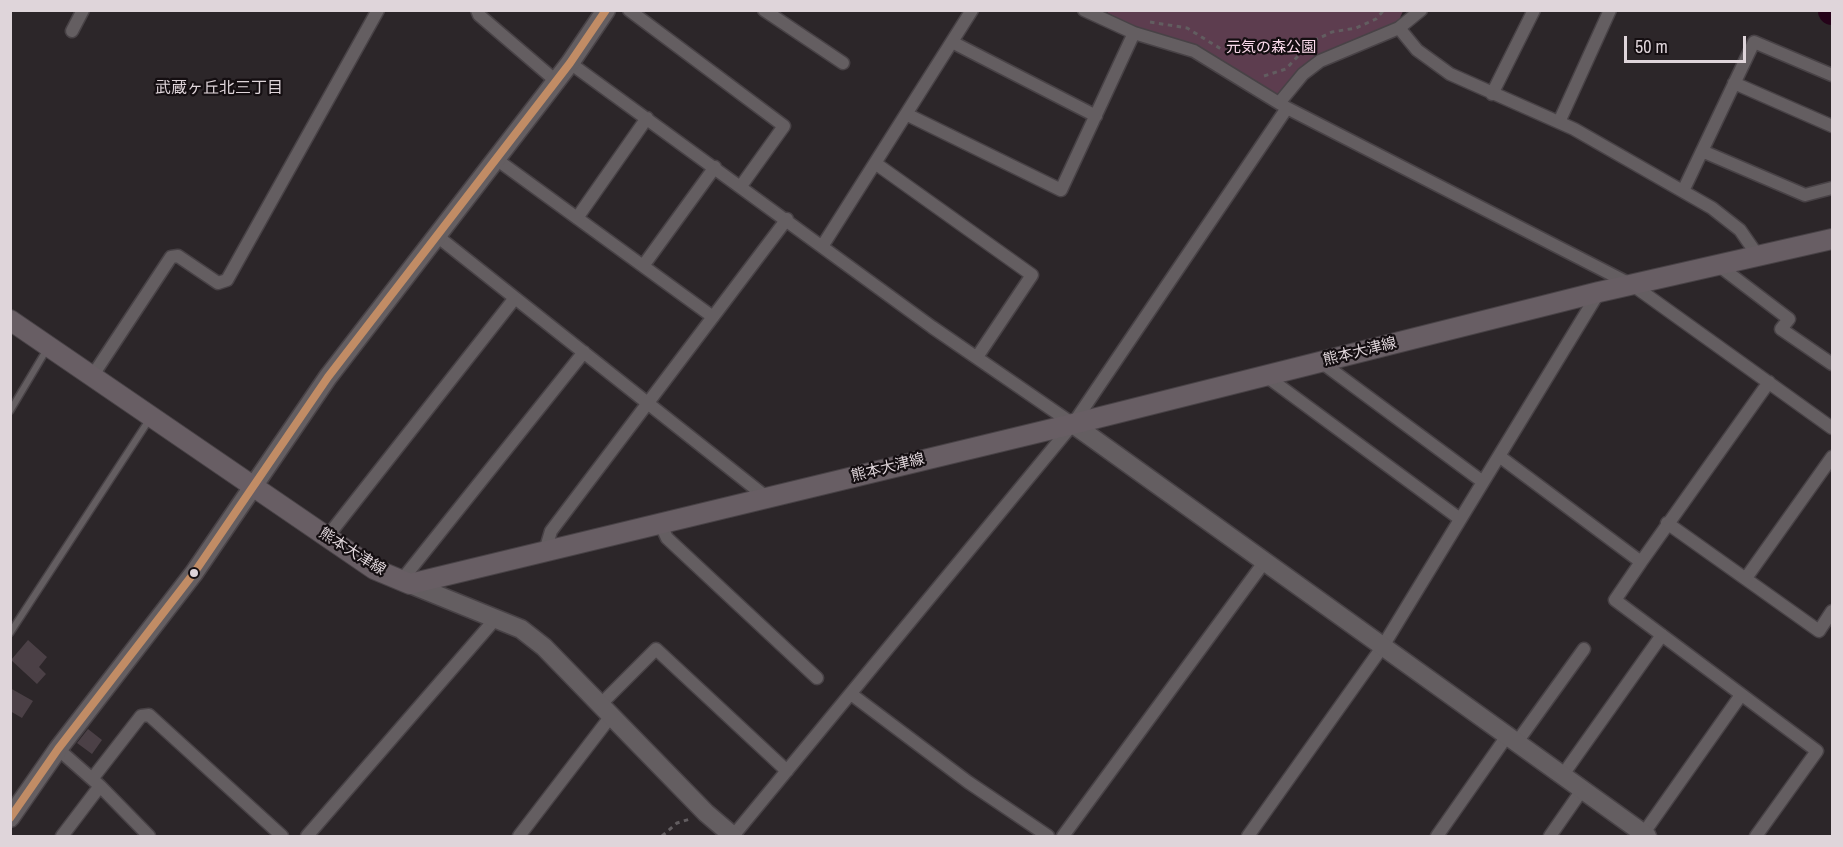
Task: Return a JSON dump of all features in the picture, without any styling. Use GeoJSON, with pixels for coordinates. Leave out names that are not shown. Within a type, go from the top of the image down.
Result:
{"type":"FeatureCollection","features":[{"type":"Feature","properties":{"kind":"main road","name":"熊本大津線"},"geometry":{"type":"LineString","coordinates":[[10,320],[374,569],[406,582],[545,551],[1073,424],[1599,292],[1634,286],[1833,239]]}},
{"type":"Feature","properties":{"kind":"street"},"geometry":{"type":"LineString","coordinates":[[72,32],[83,10]]}},
{"type":"Feature","properties":{"kind":"street"},"geometry":{"type":"LineString","coordinates":[[93,375],[171,257],[178,256],[218,283],[227,279],[378,10]]}},
{"type":"Feature","properties":{"kind":"street"},"geometry":{"type":"LineString","coordinates":[[477,10],[479,15],[556,81]]}},
{"type":"Feature","properties":{"kind":"street"},"geometry":{"type":"LineString","coordinates":[[10,818],[58,749],[194,573],[328,377],[570,63],[606,10]]}},
{"type":"Feature","properties":{"kind":"street"},"geometry":{"type":"LineString","coordinates":[[629,10],[784,126],[741,186]]}},
{"type":"Feature","properties":{"kind":"street"},"geometry":{"type":"LineString","coordinates":[[764,10],[843,63]]}},
{"type":"Feature","properties":{"kind":"street"},"geometry":{"type":"LineString","coordinates":[[823,245],[972,10]]}},
{"type":"Feature","properties":{"kind":"street"},"geometry":{"type":"LineString","coordinates":[[1084,10],[1134,33],[1194,51],[1283,106],[1634,286],[1833,428]]}},
{"type":"Feature","properties":{"kind":"street"},"geometry":{"type":"LineString","coordinates":[[584,352],[406,582],[497,617],[521,629],[544,647],[706,813],[733,837],[1073,424],[1303,74],[1320,61],[1399,27],[1421,10]]}},
{"type":"Feature","properties":{"kind":"street"},"geometry":{"type":"LineString","coordinates":[[1492,93],[1534,10]]}},
{"type":"Feature","properties":{"kind":"street"},"geometry":{"type":"LineString","coordinates":[[1558,122],[1610,10]]}},
{"type":"Feature","properties":{"kind":"street"},"geometry":{"type":"LineString","coordinates":[[1399,27],[1417,50],[1450,74],[1558,122],[1712,208],[1740,230],[1758,256]]}},
{"type":"Feature","properties":{"kind":"street"},"geometry":{"type":"LineString","coordinates":[[906,114],[1061,189],[1134,33]]}},
{"type":"Feature","properties":{"kind":"street"},"geometry":{"type":"LineString","coordinates":[[952,42],[1096,116]]}},
{"type":"Feature","properties":{"kind":"street"},"geometry":{"type":"LineString","coordinates":[[1683,191],[1754,42],[1833,75]]}},
{"type":"Feature","properties":{"kind":"street"},"geometry":{"type":"LineString","coordinates":[[570,63],[1645,835],[1741,694]]}},
{"type":"Feature","properties":{"kind":"street"},"geometry":{"type":"LineString","coordinates":[[1734,83],[1833,126]]}},
{"type":"Feature","properties":{"kind":"street"},"geometry":{"type":"LineString","coordinates":[[577,218],[647,118]]}},
{"type":"Feature","properties":{"kind":"street"},"geometry":{"type":"LineString","coordinates":[[1702,151],[1805,195],[1833,188]]}},
{"type":"Feature","properties":{"kind":"street"},"geometry":{"type":"LineString","coordinates":[[496,159],[713,318]]}},
{"type":"Feature","properties":{"kind":"street"},"geometry":{"type":"LineString","coordinates":[[875,163],[1032,275],[977,357]]}},
{"type":"Feature","properties":{"kind":"street"},"geometry":{"type":"LineString","coordinates":[[644,266],[715,167]]}},
{"type":"Feature","properties":{"kind":"street"},"geometry":{"type":"LineString","coordinates":[[545,551],[550,531],[787,219]]}},
{"type":"Feature","properties":{"kind":"street"},"geometry":{"type":"LineString","coordinates":[[437,236],[766,497]]}},
{"type":"Feature","properties":{"kind":"street"},"geometry":{"type":"LineString","coordinates":[[1718,265],[1789,319],[1781,329],[1833,364]]}},
{"type":"Feature","properties":{"kind":"street"},"geometry":{"type":"LineString","coordinates":[[1248,837],[1383,646],[1599,292]]}},
{"type":"Feature","properties":{"kind":"street"},"geometry":{"type":"LineString","coordinates":[[327,537],[515,298]]}},
{"type":"Feature","properties":{"kind":"street"},"geometry":{"type":"LineString","coordinates":[[1321,362],[1483,482]]}},
{"type":"Feature","properties":{"kind":"street"},"geometry":{"type":"LineString","coordinates":[[1266,376],[1460,519]]}},
{"type":"Feature","properties":{"kind":"street"},"geometry":{"type":"LineString","coordinates":[[1756,837],[1817,751],[1615,600],[1667,523],[1769,382]]}},
{"type":"Feature","properties":{"kind":"street"},"geometry":{"type":"LineString","coordinates":[[1499,456],[1641,562]]}},
{"type":"Feature","properties":{"kind":"street"},"geometry":{"type":"LineString","coordinates":[[1746,578],[1833,457]]}},
{"type":"Feature","properties":{"kind":"street"},"geometry":{"type":"LineString","coordinates":[[660,523],[667,538],[817,678]]}},
{"type":"Feature","properties":{"kind":"street"},"geometry":{"type":"LineString","coordinates":[[1667,523],[1819,631],[1833,611]]}},
{"type":"Feature","properties":{"kind":"street"},"geometry":{"type":"LineString","coordinates":[[1063,837],[1265,561]]}},
{"type":"Feature","properties":{"kind":"street"},"geometry":{"type":"LineString","coordinates":[[307,837],[497,617]]}},
{"type":"Feature","properties":{"kind":"street"},"geometry":{"type":"LineString","coordinates":[[1562,776],[1662,635]]}},
{"type":"Feature","properties":{"kind":"street"},"geometry":{"type":"LineString","coordinates":[[519,837],[606,711],[656,649],[787,771]]}},
{"type":"Feature","properties":{"kind":"street"},"geometry":{"type":"LineString","coordinates":[[1437,837],[1584,649]]}},
{"type":"Feature","properties":{"kind":"street"},"geometry":{"type":"LineString","coordinates":[[851,694],[968,782],[1048,837]]}},
{"type":"Feature","properties":{"kind":"street"},"geometry":{"type":"LineString","coordinates":[[62,837],[141,716],[149,715],[282,837]]}},
{"type":"Feature","properties":{"kind":"street"},"geometry":{"type":"LineString","coordinates":[[58,749],[96,782],[148,837]]}},
{"type":"Feature","properties":{"kind":"street"},"geometry":{"type":"LineString","coordinates":[[1550,837],[1582,790]]}},
{"type":"Feature","properties":{"kind":"lane"},"geometry":{"type":"LineString","coordinates":[[10,411],[49,345]]}},
{"type":"Feature","properties":{"kind":"lane"},"geometry":{"type":"LineString","coordinates":[[10,633],[152,415]]}},
{"type":"Feature","properties":{"kind":"path"},"geometry":{"type":"LineString","coordinates":[[1260,77],[1286,69],[1311,42],[1376,19],[1384,10]]}},
{"type":"Feature","properties":{"kind":"path"},"geometry":{"type":"LineString","coordinates":[[1143,21],[1186,28],[1222,50]]}},
{"type":"Feature","properties":{"kind":"path"},"geometry":{"type":"LineString","coordinates":[[662,837],[676,823],[706,813]]}},
{"type":"Feature","properties":{"kind":"green space","name":"元気の森公園"},"geometry":{"type":"Polygon","coordinates":[[[1105,11],[1403,11],[1397,25],[1320,58],[1279,99],[1194,46],[1127,24],[1105,11]]]}},
{"type":"Feature","properties":{"kind":"building"},"geometry":{"type":"Polygon","coordinates":[[[28,640],[47,657],[39,667],[46,674],[37,684],[11,660],[28,640]]]}},
{"type":"Feature","properties":{"kind":"building"},"geometry":{"type":"Polygon","coordinates":[[[10,688],[33,701],[22,718],[10,711],[10,688]]]}},
{"type":"Feature","properties":{"kind":"building"},"geometry":{"type":"Polygon","coordinates":[[[88,729],[102,740],[92,754],[77,743],[88,729]]]}},
{"type":"Feature","properties":{"kind":"transit line"},"geometry":{"type":"LineString","coordinates":[[10,818],[58,749],[194,573],[328,377],[570,63],[606,10]]}},
{"type":"Feature","properties":{"kind":"district","name":"武蔵ヶ丘北三丁目"},"geometry":{"type":"Point","coordinates":[219,89]}}]}
